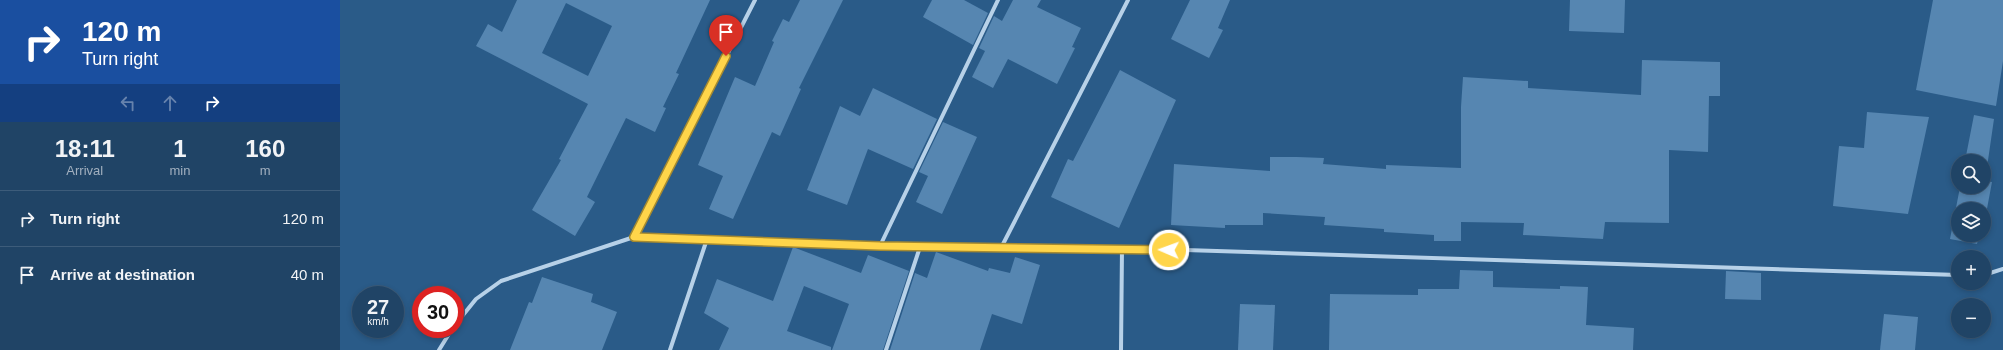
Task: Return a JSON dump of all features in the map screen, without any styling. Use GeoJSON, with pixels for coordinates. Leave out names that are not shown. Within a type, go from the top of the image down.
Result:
{"type":"FeatureCollection","features":[{"type":"Feature","properties":{"kind":"street"},"geometry":{"type":"LineString","coordinates":[[634,237],[755,0]]}},
{"type":"Feature","properties":{"kind":"street"},"geometry":{"type":"LineString","coordinates":[[880,246],[998,0]]}},
{"type":"Feature","properties":{"kind":"street"},"geometry":{"type":"LineString","coordinates":[[1001,248],[1128,0]]}},
{"type":"Feature","properties":{"kind":"street"},"geometry":{"type":"LineString","coordinates":[[464,313],[476,298],[501,281],[634,237],[920,247],[1122,248],[1951,275]]}},
{"type":"Feature","properties":{"kind":"street"},"geometry":{"type":"LineString","coordinates":[[670,350],[708,239]]}},
{"type":"Feature","properties":{"kind":"street"},"geometry":{"type":"LineString","coordinates":[[886,350],[920,247]]}},
{"type":"Feature","properties":{"kind":"street"},"geometry":{"type":"LineString","coordinates":[[1121,350],[1122,248]]}},
{"type":"Feature","properties":{"kind":"street"},"geometry":{"type":"LineString","coordinates":[[1991,273],[2003,270]]}},
{"type":"Feature","properties":{"kind":"street"},"geometry":{"type":"LineString","coordinates":[[439,350],[446,338]]}},
{"type":"Feature","properties":{"kind":"building"},"geometry":{"type":"Polygon","coordinates":[[[517,0],[710,0],[676,73],[679,74],[663,107],[666,108],[655,132],[626,118],[587,197],[595,202],[575,236],[532,210],[561,160],[559,159],[588,104],[476,46],[488,24],[502,32],[517,0]],[[566,3],[542,53],[588,76],[612,26],[566,3]]]}},
{"type":"Feature","properties":{"kind":"building"},"geometry":{"type":"Polygon","coordinates":[[[800,0],[843,0],[799,88],[801,89],[780,136],[772,132],[733,219],[709,209],[723,176],[698,165],[735,77],[755,86],[774,42],[772,41],[783,19],[789,22],[800,0]]]}},
{"type":"Feature","properties":{"kind":"building"},"geometry":{"type":"Polygon","coordinates":[[[932,0],[964,0],[988,13],[973,45],[923,17],[932,0]]]}},
{"type":"Feature","properties":{"kind":"building"},"geometry":{"type":"Polygon","coordinates":[[[1013,0],[1041,0],[1037,7],[1081,28],[1072,47],[1075,48],[1057,84],[1008,59],[993,88],[972,77],[985,51],[979,48],[994,16],[1002,21],[1013,0]]]}},
{"type":"Feature","properties":{"kind":"building"},"geometry":{"type":"Polygon","coordinates":[[[1190,0],[1230,0],[1218,28],[1223,30],[1209,58],[1171,39],[1190,0]]]}},
{"type":"Feature","properties":{"kind":"building"},"geometry":{"type":"Polygon","coordinates":[[[1570,0],[1625,0],[1624,33],[1569,31],[1570,0]]]}},
{"type":"Feature","properties":{"kind":"building"},"geometry":{"type":"Polygon","coordinates":[[[1933,0],[2003,0],[2003,61],[1996,106],[1916,90],[1933,0]]]}},
{"type":"Feature","properties":{"kind":"building"},"geometry":{"type":"Polygon","coordinates":[[[1642,60],[1720,62],[1720,96],[1709,96],[1708,152],[1669,150],[1669,223],[1605,222],[1603,239],[1523,235],[1524,223],[1461,222],[1461,241],[1434,241],[1434,235],[1384,232],[1384,229],[1324,225],[1325,217],[1263,213],[1263,225],[1225,225],[1225,228],[1171,225],[1174,164],[1270,171],[1270,157],[1297,157],[1324,158],[1323,164],[1386,169],[1386,165],[1461,168],[1461,107],[1463,77],[1528,81],[1528,88],[1641,95],[1642,60]]]}},
{"type":"Feature","properties":{"kind":"building"},"geometry":{"type":"Polygon","coordinates":[[[1120,70],[1176,100],[1119,228],[1051,197],[1068,159],[1073,161],[1120,70]]]}},
{"type":"Feature","properties":{"kind":"building"},"geometry":{"type":"Polygon","coordinates":[[[873,88],[937,119],[913,169],[868,149],[847,205],[807,190],[840,106],[860,116],[873,88]]]}},
{"type":"Feature","properties":{"kind":"building"},"geometry":{"type":"Polygon","coordinates":[[[1867,112],[1929,117],[1908,214],[1833,206],[1839,146],[1864,148],[1867,112]]]}},
{"type":"Feature","properties":{"kind":"building"},"geometry":{"type":"Polygon","coordinates":[[[1974,115],[1994,119],[1989,154],[1966,154],[1974,115]]]}},
{"type":"Feature","properties":{"kind":"building"},"geometry":{"type":"Polygon","coordinates":[[[943,122],[977,137],[942,214],[916,202],[928,176],[919,172],[943,122]]]}},
{"type":"Feature","properties":{"kind":"building"},"geometry":{"type":"Polygon","coordinates":[[[1959,194],[1990,194],[1988,202],[1957,202],[1959,194]]]}},
{"type":"Feature","properties":{"kind":"building"},"geometry":{"type":"Polygon","coordinates":[[[1966,242],[1977,242],[1977,244],[1966,242]]]}},
{"type":"Feature","properties":{"kind":"building"},"geometry":{"type":"Polygon","coordinates":[[[793,247],[861,273],[868,255],[909,271],[883,350],[832,350],[849,304],[804,286],[787,331],[831,347],[831,350],[719,350],[729,328],[704,313],[717,279],[773,301],[793,247]]]}},
{"type":"Feature","properties":{"kind":"building"},"geometry":{"type":"Polygon","coordinates":[[[936,252],[988,271],[989,268],[1010,273],[1015,257],[1040,265],[1022,324],[992,314],[980,350],[890,350],[915,273],[927,278],[936,252]]]}},
{"type":"Feature","properties":{"kind":"building"},"geometry":{"type":"Polygon","coordinates":[[[1460,270],[1493,271],[1493,287],[1560,289],[1560,286],[1588,287],[1586,325],[1634,328],[1633,350],[1329,350],[1330,294],[1418,295],[1418,289],[1459,289],[1460,270]]]}},
{"type":"Feature","properties":{"kind":"building"},"geometry":{"type":"Polygon","coordinates":[[[1726,271],[1761,273],[1761,300],[1725,299],[1726,271]]]}},
{"type":"Feature","properties":{"kind":"building"},"geometry":{"type":"Polygon","coordinates":[[[542,277],[593,294],[591,302],[617,312],[602,350],[510,350],[529,302],[532,303],[542,277]]]}},
{"type":"Feature","properties":{"kind":"building"},"geometry":{"type":"Polygon","coordinates":[[[1240,304],[1275,305],[1273,350],[1238,350],[1240,304]]]}},
{"type":"Feature","properties":{"kind":"building"},"geometry":{"type":"Polygon","coordinates":[[[1884,314],[1918,317],[1915,350],[1880,350],[1884,314]]]}},
{"type":"Feature","properties":{"kind":"route"},"geometry":{"type":"LineString","coordinates":[[726,56],[634,237],[880,246],[1122,248],[1169,250]]}}]}
